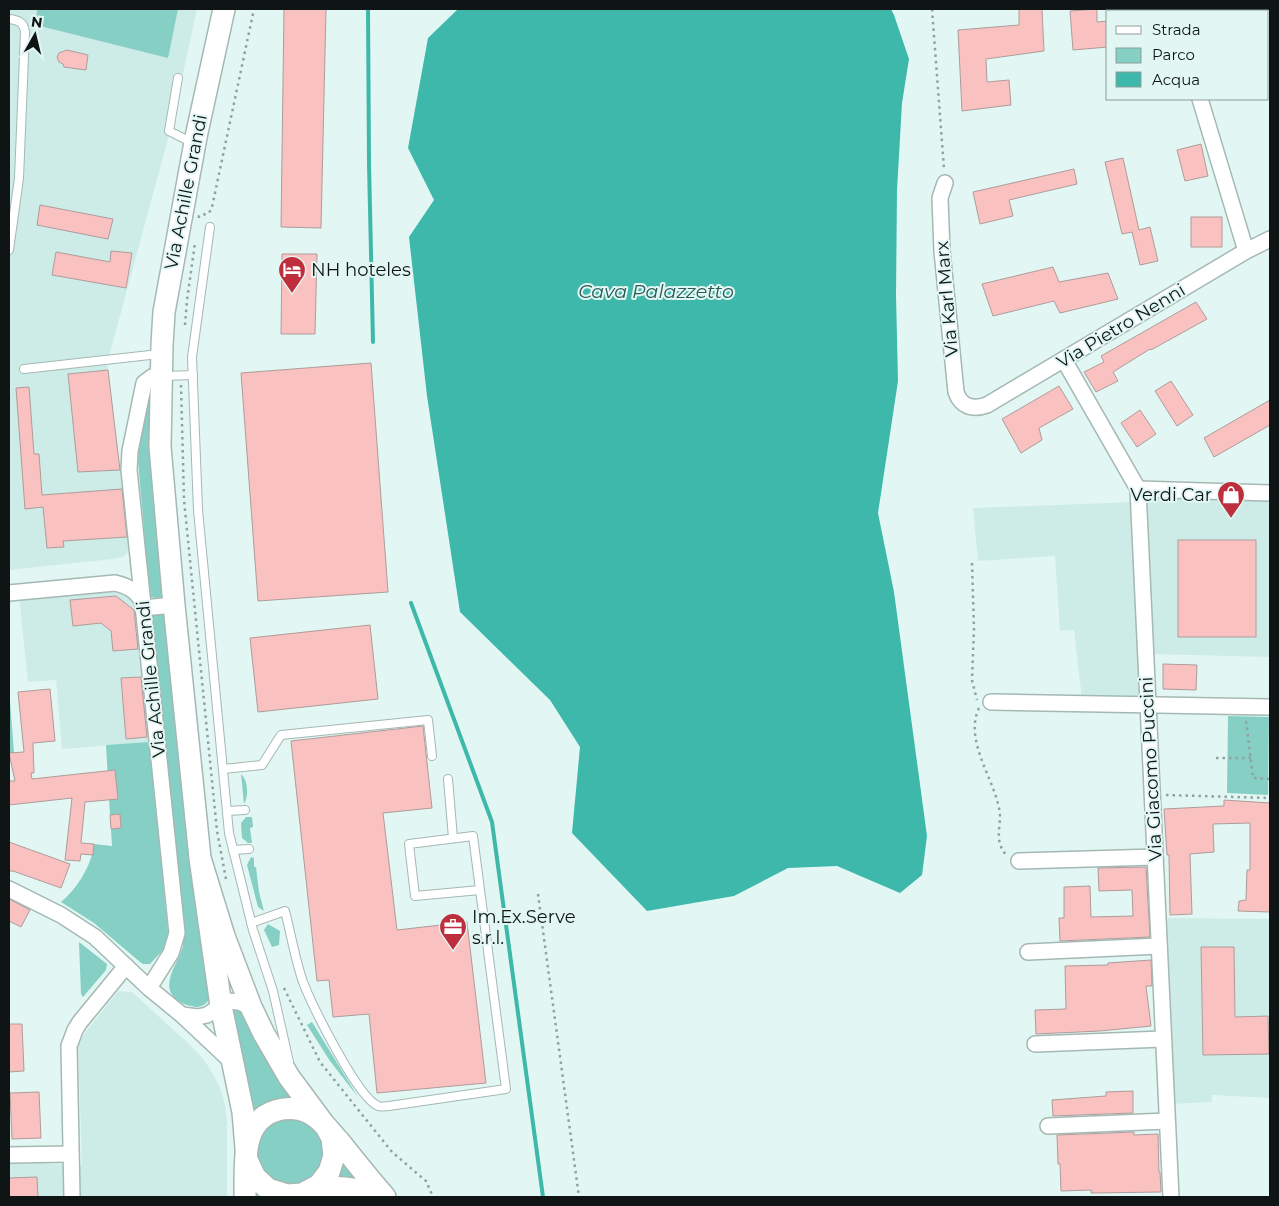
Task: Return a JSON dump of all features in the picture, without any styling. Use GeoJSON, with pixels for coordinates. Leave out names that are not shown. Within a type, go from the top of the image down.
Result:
{"type":"FeatureCollection","features":[{"type":"Feature","properties":{"kind":"main road","name":"Via Achille Grandi"},"geometry":{"type":"LineString","coordinates":[[200,858],[224,936],[251,1007],[289,1077],[324,1124],[333,1144],[333,1160],[325,1178],[304,1194],[287,1195],[268,1189],[257,1180],[251,1171],[246,1151],[243,1112],[221,1006],[200,858],[160,447],[171,376],[161,354],[168,285],[195,144],[224,9]]}},
{"type":"Feature","properties":{"kind":"main road"},"geometry":{"type":"LineString","coordinates":[[245,1197],[246,1151],[249,1136],[257,1123],[267,1115],[278,1110],[292,1108],[305,1110],[317,1117],[385,1197]]}},
{"type":"Feature","properties":{"kind":"main road"},"geometry":{"type":"LineString","coordinates":[[304,1194],[325,1188],[348,1188],[385,1197]]}},
{"type":"Feature","properties":{"kind":"street"},"geometry":{"type":"LineString","coordinates":[[1200,100],[1246,251]]}},
{"type":"Feature","properties":{"kind":"street","name":"Via Karl Marx"},"geometry":{"type":"LineString","coordinates":[[945,183],[940,198],[942,251],[956,392],[958,399],[970,407]]}},
{"type":"Feature","properties":{"kind":"street","name":"Via Pietro Nenni"},"geometry":{"type":"LineString","coordinates":[[970,407],[979,408],[987,405],[1246,251],[1270,239]]}},
{"type":"Feature","properties":{"kind":"street","name":"Via Giacomo Puccini"},"geometry":{"type":"LineString","coordinates":[[1064,360],[1138,489],[1170,1197]]}},
{"type":"Feature","properties":{"kind":"street","name":"Via Achille Grandi"},"geometry":{"type":"LineString","coordinates":[[149,988],[170,953],[177,933],[129,470],[130,451],[144,383],[152,377],[171,376]]}},
{"type":"Feature","properties":{"kind":"street"},"geometry":{"type":"LineString","coordinates":[[1138,489],[1270,493]]}},
{"type":"Feature","properties":{"kind":"street"},"geometry":{"type":"LineString","coordinates":[[110,583],[134,568],[138,560]]}},
{"type":"Feature","properties":{"kind":"street"},"geometry":{"type":"LineString","coordinates":[[9,593],[110,583],[130,588],[140,597],[143,606],[174,605]]}},
{"type":"Feature","properties":{"kind":"street"},"geometry":{"type":"LineString","coordinates":[[991,702],[1270,707]]}},
{"type":"Feature","properties":{"kind":"street"},"geometry":{"type":"LineString","coordinates":[[1019,861],[1155,857]]}},
{"type":"Feature","properties":{"kind":"street"},"geometry":{"type":"LineString","coordinates":[[9,889],[48,907],[73,922],[105,946],[233,1063]]}},
{"type":"Feature","properties":{"kind":"street"},"geometry":{"type":"LineString","coordinates":[[1028,952],[1159,946]]}},
{"type":"Feature","properties":{"kind":"street"},"geometry":{"type":"LineString","coordinates":[[72,1197],[69,1046],[80,1022],[126,966]]}},
{"type":"Feature","properties":{"kind":"street"},"geometry":{"type":"LineString","coordinates":[[182,1015],[203,1016],[215,1011],[226,1002],[234,1001],[242,1002],[251,1007]]}},
{"type":"Feature","properties":{"kind":"street"},"geometry":{"type":"LineString","coordinates":[[1035,1044],[1163,1038]]}},
{"type":"Feature","properties":{"kind":"street"},"geometry":{"type":"LineString","coordinates":[[1048,1126],[1167,1121]]}},
{"type":"Feature","properties":{"kind":"street"},"geometry":{"type":"LineString","coordinates":[[9,1155],[71,1154]]}},
{"type":"Feature","properties":{"kind":"lane"},"geometry":{"type":"LineString","coordinates":[[9,19],[20,22],[25,32],[19,178],[9,250]]}},
{"type":"Feature","properties":{"kind":"lane"},"geometry":{"type":"LineString","coordinates":[[178,78],[169,131],[195,144]]}},
{"type":"Feature","properties":{"kind":"lane"},"geometry":{"type":"LineString","coordinates":[[210,227],[192,357],[198,510],[227,812],[233,850],[251,923],[273,991],[289,1060],[289,1077]]}},
{"type":"Feature","properties":{"kind":"lane"},"geometry":{"type":"LineString","coordinates":[[24,369],[161,354]]}},
{"type":"Feature","properties":{"kind":"lane"},"geometry":{"type":"LineString","coordinates":[[171,376],[193,375]]}},
{"type":"Feature","properties":{"kind":"lane"},"geometry":{"type":"LineString","coordinates":[[223,769],[262,765],[281,735],[428,720],[432,756]]}},
{"type":"Feature","properties":{"kind":"lane"},"geometry":{"type":"LineString","coordinates":[[448,779],[453,838]]}},
{"type":"Feature","properties":{"kind":"lane"},"geometry":{"type":"LineString","coordinates":[[227,812],[245,810]]}},
{"type":"Feature","properties":{"kind":"lane"},"geometry":{"type":"LineString","coordinates":[[251,923],[285,911],[303,981],[322,1024],[352,1077],[378,1106],[409,1103],[506,1089],[473,836],[410,844],[415,896],[480,890]]}},
{"type":"Feature","properties":{"kind":"lane"},"geometry":{"type":"LineString","coordinates":[[233,850],[250,848]]}},
{"type":"Feature","properties":{"kind":"path"},"geometry":{"type":"LineString","coordinates":[[198,226],[200,216],[209,213],[212,207],[254,9]]}},
{"type":"Feature","properties":{"kind":"path"},"geometry":{"type":"LineString","coordinates":[[932,9],[945,183]]}},
{"type":"Feature","properties":{"kind":"path"},"geometry":{"type":"LineString","coordinates":[[185,329],[187,300],[197,235]]}},
{"type":"Feature","properties":{"kind":"path"},"geometry":{"type":"LineString","coordinates":[[171,376],[217,831],[227,883]]}},
{"type":"Feature","properties":{"kind":"path"},"geometry":{"type":"LineString","coordinates":[[972,563],[974,630],[972,680],[975,698],[982,705],[976,714],[976,742],[999,808],[1001,848],[1010,860],[1019,861]]}},
{"type":"Feature","properties":{"kind":"path"},"geometry":{"type":"LineString","coordinates":[[1245,707],[1253,778],[1270,779]]}},
{"type":"Feature","properties":{"kind":"path"},"geometry":{"type":"LineString","coordinates":[[1216,758],[1251,758]]}},
{"type":"Feature","properties":{"kind":"path"},"geometry":{"type":"LineString","coordinates":[[1152,795],[1270,798]]}},
{"type":"Feature","properties":{"kind":"path"},"geometry":{"type":"LineString","coordinates":[[538,894],[579,1197]]}},
{"type":"Feature","properties":{"kind":"path"},"geometry":{"type":"LineString","coordinates":[[282,984],[320,1062],[392,1152],[426,1181],[433,1197]]}},
{"type":"Feature","properties":{"kind":"shaded area"},"geometry":{"type":"Polygon","coordinates":[[[9,9],[197,9],[172,124],[107,364],[120,470],[124,477],[128,552],[123,557],[113,559],[9,570],[9,9]]]}},
{"type":"Feature","properties":{"kind":"shaded area"},"geometry":{"type":"Polygon","coordinates":[[[1144,495],[1270,498],[1270,657],[1150,654],[1144,495]]]}},
{"type":"Feature","properties":{"kind":"shaded area"},"geometry":{"type":"Polygon","coordinates":[[[1134,502],[1144,700],[1082,699],[1074,630],[1060,631],[1055,556],[978,561],[973,508],[1134,502]]]}},
{"type":"Feature","properties":{"kind":"shaded area"},"geometry":{"type":"Polygon","coordinates":[[[168,580],[149,742],[62,749],[56,680],[28,682],[19,596],[168,580]]]}},
{"type":"Feature","properties":{"kind":"shaded area"},"geometry":{"type":"Polygon","coordinates":[[[1165,918],[1270,919],[1270,1098],[1212,1095],[1212,1102],[1172,1104],[1165,918]]]}},
{"type":"Feature","properties":{"kind":"shaded area"},"geometry":{"type":"Polygon","coordinates":[[[118,991],[132,992],[189,1044],[204,1060],[213,1074],[225,1105],[227,1123],[227,1197],[9,1197],[9,1163],[82,1165],[78,1047],[82,1037],[118,991]]]}},
{"type":"Feature","properties":{"kind":"green space"},"geometry":{"type":"Polygon","coordinates":[[[37,9],[178,9],[168,58],[36,25],[37,9]]]}},
{"type":"Feature","properties":{"kind":"green space"},"geometry":{"type":"Polygon","coordinates":[[[144,398],[153,398],[163,596],[158,598],[150,597],[138,461],[144,398]]]}},
{"type":"Feature","properties":{"kind":"green space"},"geometry":{"type":"Polygon","coordinates":[[[166,613],[211,997],[205,1004],[198,1007],[177,1000],[169,988],[171,974],[183,946],[183,934],[152,616],[153,614],[166,613]]]}},
{"type":"Feature","properties":{"kind":"green space"},"geometry":{"type":"Polygon","coordinates":[[[9,687],[14,753],[9,753],[9,687]]]}},
{"type":"Feature","properties":{"kind":"green space"},"geometry":{"type":"Polygon","coordinates":[[[1228,716],[1269,717],[1268,795],[1227,793],[1228,716]]]}},
{"type":"Feature","properties":{"kind":"green space"},"geometry":{"type":"Polygon","coordinates":[[[149,742],[168,932],[167,944],[164,949],[150,964],[143,964],[94,923],[61,902],[83,876],[93,852],[94,844],[112,846],[111,829],[121,828],[120,814],[110,815],[106,745],[149,742]]]}},
{"type":"Feature","properties":{"kind":"green space"},"geometry":{"type":"Polygon","coordinates":[[[241,774],[247,788],[247,797],[244,804],[241,774]]]}},
{"type":"Feature","properties":{"kind":"green space"},"geometry":{"type":"Polygon","coordinates":[[[246,817],[252,817],[253,827],[250,828],[252,843],[248,843],[242,838],[241,823],[246,817]]]}},
{"type":"Feature","properties":{"kind":"green space"},"geometry":{"type":"Polygon","coordinates":[[[251,857],[254,858],[254,867],[256,867],[259,892],[264,911],[258,907],[247,865],[251,857]]]}},
{"type":"Feature","properties":{"kind":"green space"},"geometry":{"type":"Polygon","coordinates":[[[268,924],[280,931],[279,945],[272,947],[264,930],[268,924]]]}},
{"type":"Feature","properties":{"kind":"green space"},"geometry":{"type":"Polygon","coordinates":[[[79,942],[107,964],[106,970],[83,997],[81,994],[79,942]]]}},
{"type":"Feature","properties":{"kind":"green space"},"geometry":{"type":"Polygon","coordinates":[[[240,1010],[294,1097],[253,1115],[231,1011],[240,1010]]]}},
{"type":"Feature","properties":{"kind":"green space"},"geometry":{"type":"Polygon","coordinates":[[[312,1022],[358,1097],[330,1061],[307,1025],[312,1022]]]}},
{"type":"Feature","properties":{"kind":"green space"},"geometry":{"type":"Polygon","coordinates":[[[290,1117],[309,1123],[319,1133],[325,1152],[319,1171],[309,1181],[290,1187],[271,1181],[261,1171],[255,1152],[261,1133],[271,1123],[290,1117]]]}},
{"type":"Feature","properties":{"kind":"green space"},"geometry":{"type":"Polygon","coordinates":[[[341,1161],[357,1179],[337,1177],[341,1161]]]}},
{"type":"Feature","properties":{"kind":"water","name":"Cava Palazzetto"},"geometry":{"type":"Polygon","coordinates":[[[458,9],[891,9],[894,15],[909,59],[902,103],[897,190],[896,296],[898,381],[878,513],[894,592],[927,836],[922,875],[900,893],[837,866],[788,868],[734,896],[647,911],[572,833],[580,747],[550,700],[460,612],[427,396],[409,237],[434,200],[408,148],[428,38],[458,9]]]}},
{"type":"Feature","properties":{"kind":"building"},"geometry":{"type":"Polygon","coordinates":[[[284,9],[326,9],[321,228],[281,227],[284,9]]]}},
{"type":"Feature","properties":{"kind":"building"},"geometry":{"type":"Polygon","coordinates":[[[1019,9],[1042,9],[1044,51],[986,59],[987,82],[1009,80],[1011,105],[962,111],[958,30],[1019,25],[1019,9]]]}},
{"type":"Feature","properties":{"kind":"building"},"geometry":{"type":"Polygon","coordinates":[[[1097,9],[1097,22],[1106,21],[1106,47],[1073,50],[1070,11],[1097,9]]]}},
{"type":"Feature","properties":{"kind":"building"},"geometry":{"type":"Polygon","coordinates":[[[67,50],[88,55],[86,70],[64,67],[59,62],[57,57],[59,53],[67,50]]]}},
{"type":"Feature","properties":{"kind":"building"},"geometry":{"type":"Polygon","coordinates":[[[1201,144],[1208,176],[1185,181],[1177,150],[1201,144]]]}},
{"type":"Feature","properties":{"kind":"building"},"geometry":{"type":"Polygon","coordinates":[[[1123,158],[1139,230],[1150,227],[1158,261],[1140,265],[1132,232],[1122,234],[1105,162],[1123,158]]]}},
{"type":"Feature","properties":{"kind":"building"},"geometry":{"type":"Polygon","coordinates":[[[1074,169],[1077,184],[1009,200],[1013,216],[980,224],[973,192],[1074,169]]]}},
{"type":"Feature","properties":{"kind":"building"},"geometry":{"type":"Polygon","coordinates":[[[40,205],[113,219],[108,239],[37,225],[40,205]]]}},
{"type":"Feature","properties":{"kind":"building"},"geometry":{"type":"Polygon","coordinates":[[[1191,217],[1222,217],[1222,247],[1191,247],[1191,217]]]}},
{"type":"Feature","properties":{"kind":"building"},"geometry":{"type":"Polygon","coordinates":[[[111,251],[132,253],[126,288],[52,275],[56,252],[110,262],[111,251]]]}},
{"type":"Feature","properties":{"kind":"building"},"geometry":{"type":"Polygon","coordinates":[[[282,254],[317,254],[315,334],[281,334],[282,254]]]}},
{"type":"Feature","properties":{"kind":"building"},"geometry":{"type":"Polygon","coordinates":[[[1053,267],[1059,282],[1108,273],[1118,299],[1060,313],[1054,301],[993,316],[982,284],[1053,267]]]}},
{"type":"Feature","properties":{"kind":"building"},"geometry":{"type":"Polygon","coordinates":[[[1196,302],[1207,319],[1150,349],[1113,372],[1118,381],[1096,392],[1084,372],[1104,362],[1101,356],[1196,302]]]}},
{"type":"Feature","properties":{"kind":"building"},"geometry":{"type":"Polygon","coordinates":[[[371,363],[388,592],[258,601],[241,373],[371,363]]]}},
{"type":"Feature","properties":{"kind":"building"},"geometry":{"type":"Polygon","coordinates":[[[108,370],[120,470],[78,472],[68,374],[108,370]]]}},
{"type":"Feature","properties":{"kind":"building"},"geometry":{"type":"Polygon","coordinates":[[[1171,381],[1193,415],[1177,426],[1155,391],[1171,381]]]}},
{"type":"Feature","properties":{"kind":"building"},"geometry":{"type":"Polygon","coordinates":[[[1059,386],[1073,409],[1039,428],[1042,440],[1021,453],[1002,419],[1059,386]]]}},
{"type":"Feature","properties":{"kind":"building"},"geometry":{"type":"Polygon","coordinates":[[[29,387],[34,454],[39,454],[42,495],[122,489],[127,537],[63,541],[64,547],[47,548],[43,507],[25,509],[16,388],[29,387]]]}},
{"type":"Feature","properties":{"kind":"building"},"geometry":{"type":"Polygon","coordinates":[[[1270,400],[1270,425],[1214,457],[1204,438],[1270,400]]]}},
{"type":"Feature","properties":{"kind":"building"},"geometry":{"type":"Polygon","coordinates":[[[1140,410],[1156,434],[1137,447],[1121,423],[1140,410]]]}},
{"type":"Feature","properties":{"kind":"building"},"geometry":{"type":"Polygon","coordinates":[[[1178,540],[1256,540],[1256,637],[1178,637],[1178,540]]]}},
{"type":"Feature","properties":{"kind":"building"},"geometry":{"type":"Polygon","coordinates":[[[116,596],[134,610],[138,649],[113,651],[111,631],[101,623],[73,626],[70,600],[116,596]]]}},
{"type":"Feature","properties":{"kind":"building"},"geometry":{"type":"Polygon","coordinates":[[[370,625],[378,699],[258,712],[250,638],[370,625]]]}},
{"type":"Feature","properties":{"kind":"building"},"geometry":{"type":"Polygon","coordinates":[[[1163,664],[1197,665],[1196,690],[1163,689],[1163,664]]]}},
{"type":"Feature","properties":{"kind":"building"},"geometry":{"type":"Polygon","coordinates":[[[141,677],[147,737],[126,739],[121,678],[141,677]]]}},
{"type":"Feature","properties":{"kind":"building"},"geometry":{"type":"Polygon","coordinates":[[[50,689],[55,741],[33,743],[34,773],[31,773],[32,779],[115,770],[118,799],[85,802],[81,843],[94,844],[93,855],[81,854],[80,861],[65,860],[72,798],[9,805],[9,781],[15,781],[9,753],[24,752],[18,692],[50,689]]]}},
{"type":"Feature","properties":{"kind":"building"},"geometry":{"type":"Polygon","coordinates":[[[423,726],[432,808],[383,813],[397,930],[467,922],[486,1083],[377,1093],[369,1014],[333,1017],[329,980],[317,981],[291,741],[423,726]]]}},
{"type":"Feature","properties":{"kind":"building"},"geometry":{"type":"Polygon","coordinates":[[[1224,800],[1270,803],[1270,912],[1238,911],[1239,901],[1246,900],[1247,870],[1250,870],[1250,823],[1213,824],[1214,852],[1190,854],[1192,914],[1170,915],[1169,855],[1167,855],[1164,809],[1224,806],[1224,800]]]}},
{"type":"Feature","properties":{"kind":"building"},"geometry":{"type":"Polygon","coordinates":[[[120,814],[121,828],[111,829],[110,815],[120,814]]]}},
{"type":"Feature","properties":{"kind":"building"},"geometry":{"type":"Polygon","coordinates":[[[9,842],[70,864],[61,888],[9,871],[9,842]]]}},
{"type":"Feature","properties":{"kind":"building"},"geometry":{"type":"Polygon","coordinates":[[[1146,867],[1150,937],[1060,941],[1059,918],[1064,918],[1064,887],[1090,886],[1091,917],[1133,916],[1132,890],[1099,891],[1098,868],[1146,867]]]}},
{"type":"Feature","properties":{"kind":"building"},"geometry":{"type":"Polygon","coordinates":[[[9,899],[30,910],[21,927],[9,921],[9,899]]]}},
{"type":"Feature","properties":{"kind":"building"},"geometry":{"type":"Polygon","coordinates":[[[1201,947],[1234,947],[1235,1017],[1268,1016],[1269,1054],[1203,1055],[1201,947]]]}},
{"type":"Feature","properties":{"kind":"building"},"geometry":{"type":"Polygon","coordinates":[[[1151,960],[1152,986],[1146,986],[1151,1026],[1036,1034],[1035,1010],[1066,1009],[1065,966],[1108,965],[1108,963],[1151,960]]]}},
{"type":"Feature","properties":{"kind":"building"},"geometry":{"type":"Polygon","coordinates":[[[9,1024],[22,1024],[24,1071],[9,1072],[9,1024]]]}},
{"type":"Feature","properties":{"kind":"building"},"geometry":{"type":"Polygon","coordinates":[[[1133,1091],[1133,1113],[1053,1116],[1052,1100],[1106,1096],[1106,1092],[1133,1091]]]}},
{"type":"Feature","properties":{"kind":"building"},"geometry":{"type":"Polygon","coordinates":[[[39,1092],[41,1138],[12,1139],[10,1093],[39,1092]]]}},
{"type":"Feature","properties":{"kind":"building"},"geometry":{"type":"Polygon","coordinates":[[[1134,1132],[1134,1135],[1158,1134],[1161,1192],[1091,1193],[1091,1190],[1061,1191],[1057,1135],[1134,1132]]]}},
{"type":"Feature","properties":{"kind":"building"},"geometry":{"type":"Polygon","coordinates":[[[37,1177],[38,1197],[9,1197],[9,1178],[37,1177]]]}},
{"type":"Feature","properties":{"kind":"waterway"},"geometry":{"type":"LineString","coordinates":[[368,9],[373,342]]}},
{"type":"Feature","properties":{"kind":"waterway"},"geometry":{"type":"LineString","coordinates":[[411,603],[492,822],[543,1197]]}},
{"type":"Feature","properties":{"kind":"place","name":"NH hoteles"},"geometry":{"type":"Point","coordinates":[292,294]}},
{"type":"Feature","properties":{"kind":"place","name":"Verdi Car"},"geometry":{"type":"Point","coordinates":[1231,519]}},
{"type":"Feature","properties":{"kind":"place","name":"Im.Ex.Serve s.r.l."},"geometry":{"type":"Point","coordinates":[453,951]}}]}
